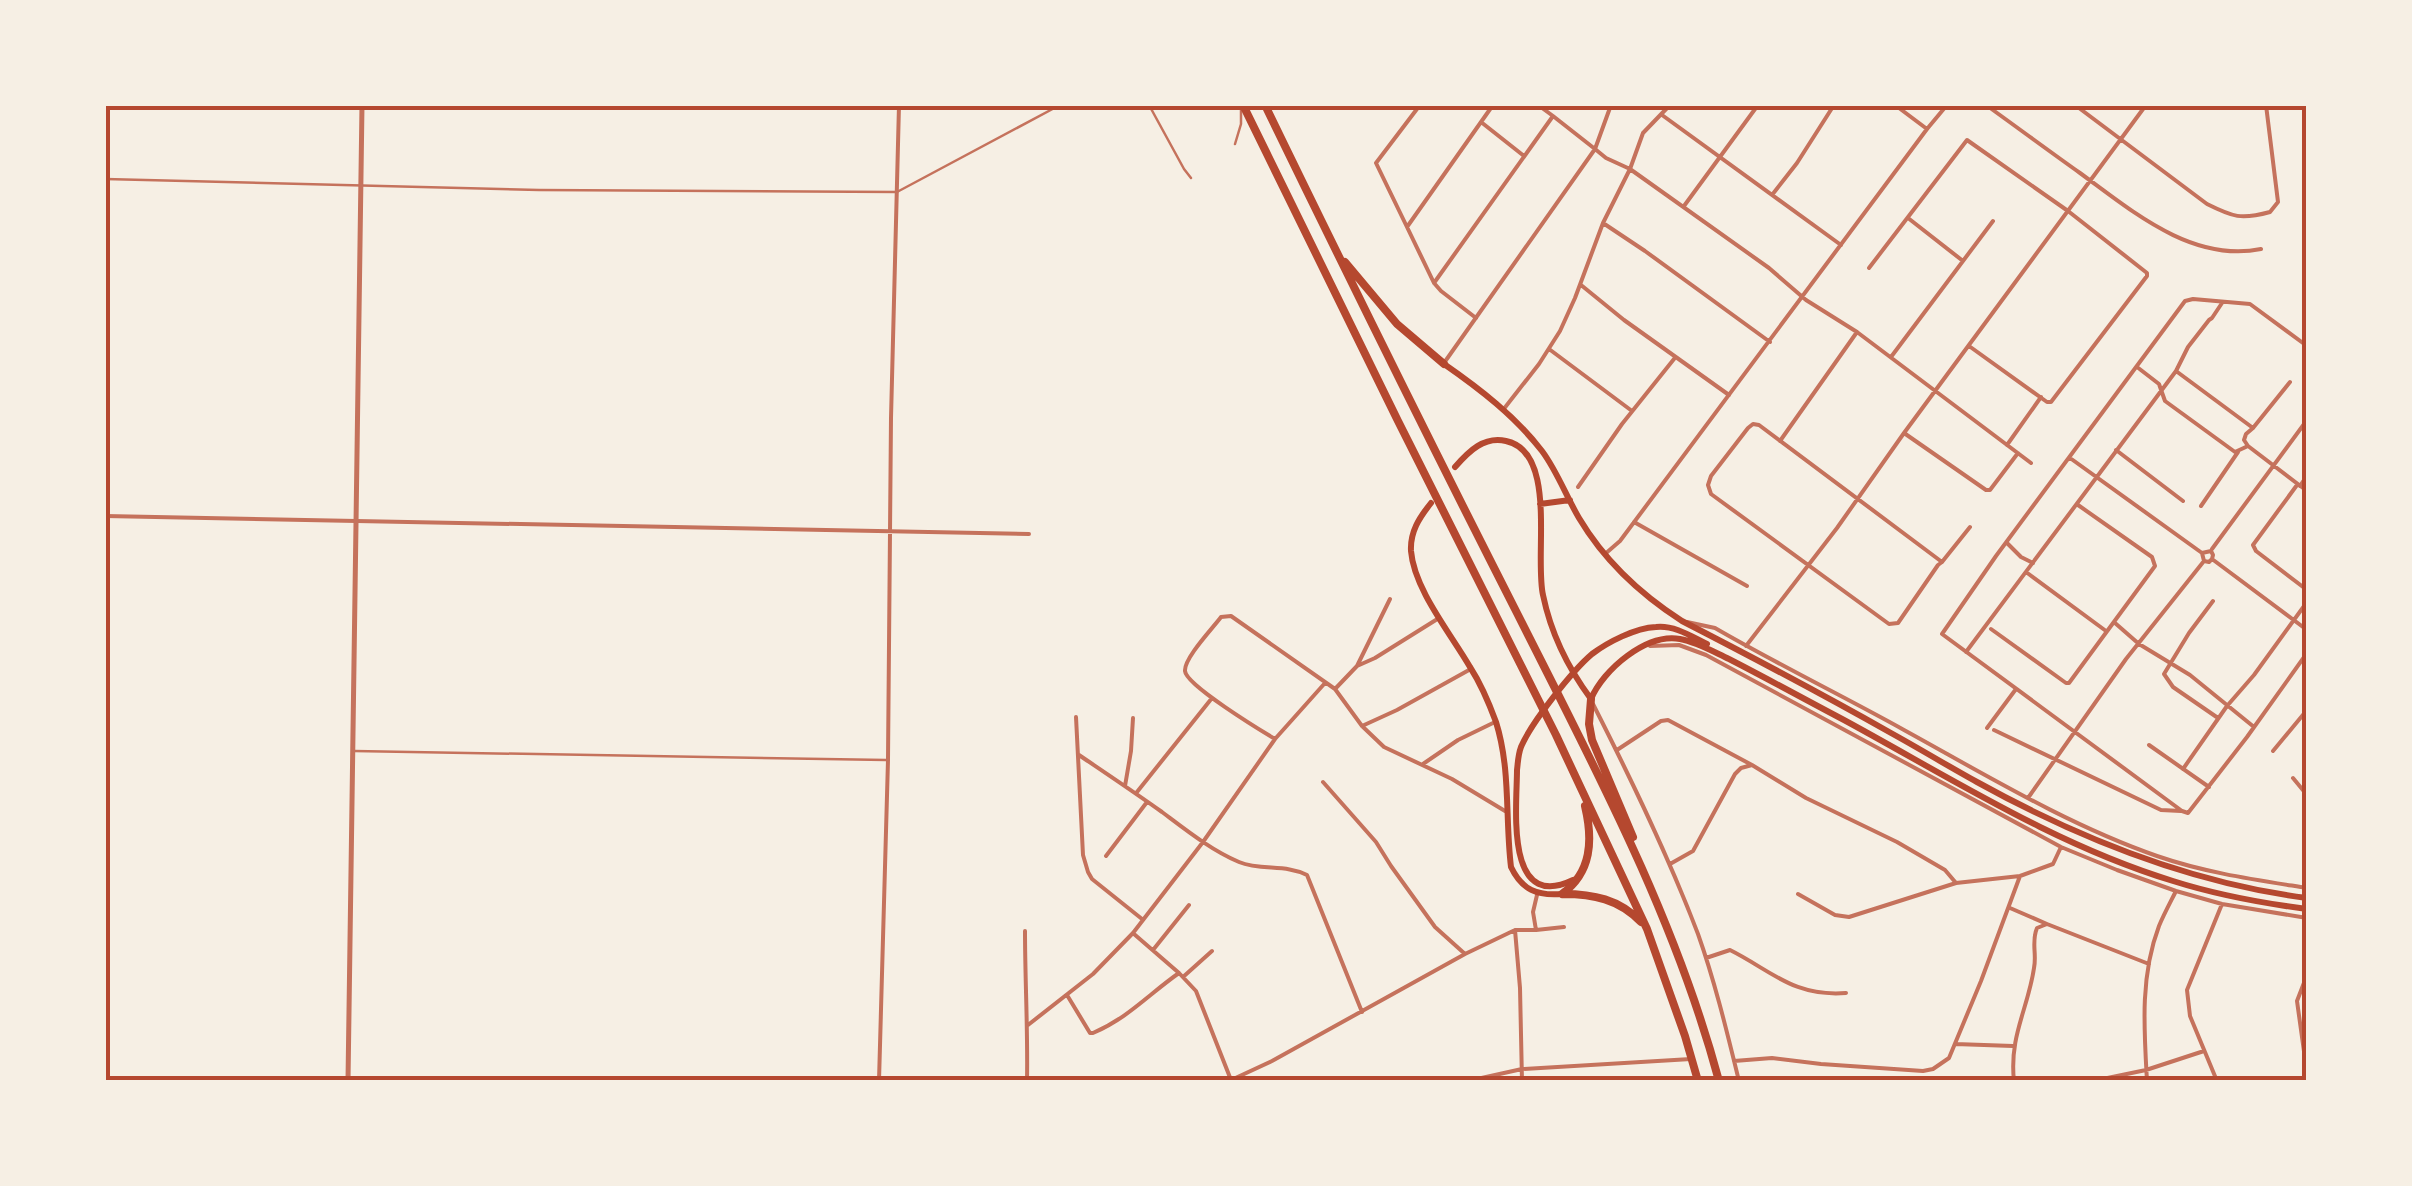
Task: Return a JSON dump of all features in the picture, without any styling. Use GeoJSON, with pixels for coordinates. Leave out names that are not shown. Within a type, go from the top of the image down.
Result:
{"type":"FeatureCollection","features":[{"type":"Feature","properties":{"kind":"highway"},"geometry":{"type":"LineString","coordinates":[[1242,105],[1572,769],[1647,929],[1698,1081]]}},
{"type":"Feature","properties":{"kind":"highway"},"geometry":{"type":"LineString","coordinates":[[1265,105],[1643,870],[1684,967],[1719,1081]]}},
{"type":"Feature","properties":{"kind":"highway"},"geometry":{"type":"LineString","coordinates":[[1328,238],[1397,324],[1444,364]]}},
{"type":"Feature","properties":{"kind":"highway"},"geometry":{"type":"LineString","coordinates":[[1591,700],[1592,740],[1643,870]]}},
{"type":"Feature","properties":{"kind":"highway"},"geometry":{"type":"LineString","coordinates":[[1562,894],[1579,878],[1590,850],[1585,808],[1572,769]]}},
{"type":"Feature","properties":{"kind":"highway"},"geometry":{"type":"LineString","coordinates":[[1562,894],[1598,896],[1612,901],[1647,929]]}},
{"type":"Feature","properties":{"kind":"main road"},"geometry":{"type":"LineString","coordinates":[[1444,364],[1524,429],[1544,454],[1588,533],[1605,554],[1631,583],[1682,621],[2076,832],[2176,870],[2267,893],[2307,898]]}},
{"type":"Feature","properties":{"kind":"main road"},"geometry":{"type":"LineString","coordinates":[[1454,467],[1468,452],[1496,439],[1522,447],[1533,463],[1540,504],[1540,576],[1545,604],[1569,668],[1591,700],[1602,679],[1622,660],[1664,639],[1693,642],[1746,668]]}},
{"type":"Feature","properties":{"kind":"main road"},"geometry":{"type":"LineString","coordinates":[[1540,504],[1570,500]]}},
{"type":"Feature","properties":{"kind":"main road"},"geometry":{"type":"LineString","coordinates":[[1430,503],[1414,527],[1415,569],[1471,668],[1495,722],[1506,770],[1511,867],[1524,886],[1537,894],[1562,894]]}},
{"type":"Feature","properties":{"kind":"main road"},"geometry":{"type":"LineString","coordinates":[[1579,878],[1546,886],[1527,874],[1519,857],[1518,756],[1534,724],[1582,663],[1607,644],[1656,626],[1692,636],[2016,816],[2072,842],[2204,890],[2307,909]]}},
{"type":"Feature","properties":{"kind":"street"},"geometry":{"type":"LineString","coordinates":[[348,1081],[362,105]]}},
{"type":"Feature","properties":{"kind":"street"},"geometry":{"type":"LineString","coordinates":[[879,1081],[899,105]]}},
{"type":"Feature","properties":{"kind":"street"},"geometry":{"type":"LineString","coordinates":[[1420,105],[1376,163],[1434,284],[1476,318]]}},
{"type":"Feature","properties":{"kind":"street"},"geometry":{"type":"LineString","coordinates":[[1407,227],[1493,105]]}},
{"type":"Feature","properties":{"kind":"street"},"geometry":{"type":"LineString","coordinates":[[1538,105],[1606,158],[1630,169],[1770,268],[1803,297],[1857,332],[2032,463]]}},
{"type":"Feature","properties":{"kind":"street"},"geometry":{"type":"LineString","coordinates":[[1444,364],[1595,150],[1611,105]]}},
{"type":"Feature","properties":{"kind":"street"},"geometry":{"type":"LineString","coordinates":[[1503,410],[1549,348],[1568,314],[1643,132],[1670,105]]}},
{"type":"Feature","properties":{"kind":"street"},"geometry":{"type":"LineString","coordinates":[[1684,207],[1758,105]]}},
{"type":"Feature","properties":{"kind":"street"},"geometry":{"type":"LineString","coordinates":[[1772,195],[1834,105]]}},
{"type":"Feature","properties":{"kind":"street"},"geometry":{"type":"LineString","coordinates":[[1895,105],[1927,129]]}},
{"type":"Feature","properties":{"kind":"street"},"geometry":{"type":"LineString","coordinates":[[1605,554],[1620,541],[1948,105]]}},
{"type":"Feature","properties":{"kind":"street"},"geometry":{"type":"LineString","coordinates":[[1986,105],[2172,235],[2222,251],[2260,249]]}},
{"type":"Feature","properties":{"kind":"street"},"geometry":{"type":"LineString","coordinates":[[2074,105],[2207,204],[2242,218],[2270,212],[2278,202],[2266,105]]}},
{"type":"Feature","properties":{"kind":"street"},"geometry":{"type":"LineString","coordinates":[[1746,646],[1809,566],[2146,105]]}},
{"type":"Feature","properties":{"kind":"street"},"geometry":{"type":"LineString","coordinates":[[1661,114],[1841,245]]}},
{"type":"Feature","properties":{"kind":"street"},"geometry":{"type":"LineString","coordinates":[[1434,284],[1553,116]]}},
{"type":"Feature","properties":{"kind":"street"},"geometry":{"type":"LineString","coordinates":[[1481,122],[1524,156]]}},
{"type":"Feature","properties":{"kind":"street"},"geometry":{"type":"LineString","coordinates":[[1870,268],[1967,140],[2145,268],[2147,276],[2053,400],[2047,402],[1969,346]]}},
{"type":"Feature","properties":{"kind":"street"},"geometry":{"type":"LineString","coordinates":[[1907,217],[1964,261]]}},
{"type":"Feature","properties":{"kind":"street"},"geometry":{"type":"LineString","coordinates":[[1892,358],[1993,221]]}},
{"type":"Feature","properties":{"kind":"street"},"geometry":{"type":"LineString","coordinates":[[1603,224],[1770,342]]}},
{"type":"Feature","properties":{"kind":"street"},"geometry":{"type":"LineString","coordinates":[[1580,284],[1729,396]]}},
{"type":"Feature","properties":{"kind":"street"},"geometry":{"type":"LineString","coordinates":[[2182,811],[1943,636],[1943,632],[2185,301],[2250,304],[2307,346]]}},
{"type":"Feature","properties":{"kind":"street"},"geometry":{"type":"LineString","coordinates":[[1966,652],[2224,301]]}},
{"type":"Feature","properties":{"kind":"street"},"geometry":{"type":"LineString","coordinates":[[1780,441],[1857,332]]}},
{"type":"Feature","properties":{"kind":"street"},"geometry":{"type":"LineString","coordinates":[[1549,348],[1632,411]]}},
{"type":"Feature","properties":{"kind":"street"},"geometry":{"type":"LineString","coordinates":[[1578,487],[1676,357]]}},
{"type":"Feature","properties":{"kind":"street"},"geometry":{"type":"LineString","coordinates":[[2137,367],[2158,382],[2165,400],[2238,452]]}},
{"type":"Feature","properties":{"kind":"street"},"geometry":{"type":"LineString","coordinates":[[2176,371],[2253,428]]}},
{"type":"Feature","properties":{"kind":"street"},"geometry":{"type":"LineString","coordinates":[[2290,382],[2244,437],[2248,446],[2307,491]]}},
{"type":"Feature","properties":{"kind":"street"},"geometry":{"type":"LineString","coordinates":[[2007,445],[2041,397]]}},
{"type":"Feature","properties":{"kind":"street"},"geometry":{"type":"LineString","coordinates":[[2202,553],[2210,551],[2307,420]]}},
{"type":"Feature","properties":{"kind":"street"},"geometry":{"type":"LineString","coordinates":[[1942,562],[1759,425],[1748,428],[1711,476],[1711,494],[1889,624],[1898,623],[1970,527]]}},
{"type":"Feature","properties":{"kind":"street"},"geometry":{"type":"LineString","coordinates":[[1904,433],[1986,490],[2018,454]]}},
{"type":"Feature","properties":{"kind":"street"},"geometry":{"type":"LineString","coordinates":[[2202,506],[2238,452],[2248,446]]}},
{"type":"Feature","properties":{"kind":"street"},"geometry":{"type":"LineString","coordinates":[[2116,450],[2183,501]]}},
{"type":"Feature","properties":{"kind":"street"},"geometry":{"type":"LineString","coordinates":[[2070,458],[2202,553],[2204,561]]}},
{"type":"Feature","properties":{"kind":"street"},"geometry":{"type":"LineString","coordinates":[[2307,476],[2253,545],[2256,552],[2307,590]]}},
{"type":"Feature","properties":{"kind":"street"},"geometry":{"type":"LineString","coordinates":[[1991,629],[2066,683],[2072,681],[2154,566],[2152,558],[2076,504]]}},
{"type":"Feature","properties":{"kind":"street"},"geometry":{"type":"LineString","coordinates":[[105,516],[1029,534]]}},
{"type":"Feature","properties":{"kind":"street"},"geometry":{"type":"LineString","coordinates":[[1634,522],[1747,586]]}},
{"type":"Feature","properties":{"kind":"street"},"geometry":{"type":"LineString","coordinates":[[2007,544],[2033,563]]}},
{"type":"Feature","properties":{"kind":"street"},"geometry":{"type":"LineString","coordinates":[[2210,551],[2212,560]]}},
{"type":"Feature","properties":{"kind":"street"},"geometry":{"type":"LineString","coordinates":[[2204,561],[2212,560]]}},
{"type":"Feature","properties":{"kind":"street"},"geometry":{"type":"LineString","coordinates":[[2212,560],[2307,630]]}},
{"type":"Feature","properties":{"kind":"street"},"geometry":{"type":"LineString","coordinates":[[2028,798],[2138,644],[2204,561]]}},
{"type":"Feature","properties":{"kind":"street"},"geometry":{"type":"LineString","coordinates":[[2026,572],[2106,631]]}},
{"type":"Feature","properties":{"kind":"street"},"geometry":{"type":"LineString","coordinates":[[1335,689],[1357,666],[1390,599]]}},
{"type":"Feature","properties":{"kind":"street"},"geometry":{"type":"LineString","coordinates":[[2213,601],[2164,674],[2167,681],[2218,718]]}},
{"type":"Feature","properties":{"kind":"street"},"geometry":{"type":"LineString","coordinates":[[2183,769],[2226,706],[2307,602]]}},
{"type":"Feature","properties":{"kind":"street"},"geometry":{"type":"LineString","coordinates":[[1275,740],[1212,698],[1185,671],[1202,640],[1225,616],[1231,616],[1335,689],[1384,748],[1423,764],[1508,813]]}},
{"type":"Feature","properties":{"kind":"street"},"geometry":{"type":"LineString","coordinates":[[1357,666],[1440,617]]}},
{"type":"Feature","properties":{"kind":"street"},"geometry":{"type":"LineString","coordinates":[[1682,621],[1714,628],[2028,798],[2118,840],[2160,857],[2242,878],[2307,888]]}},
{"type":"Feature","properties":{"kind":"street"},"geometry":{"type":"LineString","coordinates":[[2114,622],[2138,644],[2190,676],[2254,727]]}},
{"type":"Feature","properties":{"kind":"street"},"geometry":{"type":"LineString","coordinates":[[1646,646],[1679,645],[1706,654],[2060,847],[2176,891],[2222,904],[2307,918]]}},
{"type":"Feature","properties":{"kind":"street"},"geometry":{"type":"LineString","coordinates":[[1994,730],[2160,810],[2188,813],[2307,653]]}},
{"type":"Feature","properties":{"kind":"street"},"geometry":{"type":"LineString","coordinates":[[1362,726],[1471,668]]}},
{"type":"Feature","properties":{"kind":"street"},"geometry":{"type":"LineString","coordinates":[[1028,1025],[1093,974],[1133,933],[1275,740],[1325,682]]}},
{"type":"Feature","properties":{"kind":"street"},"geometry":{"type":"LineString","coordinates":[[1987,728],[2016,689]]}},
{"type":"Feature","properties":{"kind":"street"},"geometry":{"type":"LineString","coordinates":[[1136,793],[1212,698]]}},
{"type":"Feature","properties":{"kind":"street"},"geometry":{"type":"LineString","coordinates":[[1591,700],[1670,864],[1706,958],[1738,1081]]}},
{"type":"Feature","properties":{"kind":"street"},"geometry":{"type":"LineString","coordinates":[[2274,751],[2306,708]]}},
{"type":"Feature","properties":{"kind":"street"},"geometry":{"type":"LineString","coordinates":[[1076,716],[1088,872],[1142,919]]}},
{"type":"Feature","properties":{"kind":"street"},"geometry":{"type":"LineString","coordinates":[[1125,786],[1133,718]]}},
{"type":"Feature","properties":{"kind":"street"},"geometry":{"type":"LineString","coordinates":[[1617,750],[1660,720],[1668,720],[1752,764],[1806,798],[1913,852],[1949,874],[1956,883]]}},
{"type":"Feature","properties":{"kind":"street"},"geometry":{"type":"LineString","coordinates":[[1423,764],[1458,740],[1495,722]]}},
{"type":"Feature","properties":{"kind":"street"},"geometry":{"type":"LineString","coordinates":[[2148,745],[2209,787]]}},
{"type":"Feature","properties":{"kind":"street"},"geometry":{"type":"LineString","coordinates":[[1079,755],[1203,842],[1250,866],[1274,867],[1307,876],[1362,1012]]}},
{"type":"Feature","properties":{"kind":"street"},"geometry":{"type":"LineString","coordinates":[[1670,864],[1693,851],[1734,774],[1752,764]]}},
{"type":"Feature","properties":{"kind":"street"},"geometry":{"type":"LineString","coordinates":[[2293,778],[2307,794]]}},
{"type":"Feature","properties":{"kind":"street"},"geometry":{"type":"LineString","coordinates":[[1323,782],[1376,842],[1435,927],[1465,954]]}},
{"type":"Feature","properties":{"kind":"street"},"geometry":{"type":"LineString","coordinates":[[1106,856],[1148,802]]}},
{"type":"Feature","properties":{"kind":"street"},"geometry":{"type":"LineString","coordinates":[[1798,894],[1835,916],[1849,917],[1956,883],[2020,876],[2053,864],[2060,847]]}},
{"type":"Feature","properties":{"kind":"street"},"geometry":{"type":"LineString","coordinates":[[1734,1061],[1772,1058],[1923,1070],[1945,1062],[2020,876]]}},
{"type":"Feature","properties":{"kind":"street"},"geometry":{"type":"LineString","coordinates":[[2146,1081],[2144,1016],[2149,964],[2159,927],[2176,891]]}},
{"type":"Feature","properties":{"kind":"street"},"geometry":{"type":"LineString","coordinates":[[1536,930],[1533,912],[1537,894]]}},
{"type":"Feature","properties":{"kind":"street"},"geometry":{"type":"LineString","coordinates":[[2218,1081],[2190,1016],[2187,990],[2222,904]]}},
{"type":"Feature","properties":{"kind":"street"},"geometry":{"type":"LineString","coordinates":[[1153,950],[1189,905]]}},
{"type":"Feature","properties":{"kind":"street"},"geometry":{"type":"LineString","coordinates":[[2010,908],[2149,964]]}},
{"type":"Feature","properties":{"kind":"street"},"geometry":{"type":"LineString","coordinates":[[2014,1081],[2013,1046],[2034,969],[2034,932],[2047,924]]}},
{"type":"Feature","properties":{"kind":"street"},"geometry":{"type":"LineString","coordinates":[[1133,933],[1196,992],[1230,1080],[1515,930],[1564,926]]}},
{"type":"Feature","properties":{"kind":"street"},"geometry":{"type":"LineString","coordinates":[[1515,930],[1522,1081]]}},
{"type":"Feature","properties":{"kind":"street"},"geometry":{"type":"LineString","coordinates":[[1025,931],[1026,1081]]}},
{"type":"Feature","properties":{"kind":"street"},"geometry":{"type":"LineString","coordinates":[[1706,958],[1730,950],[1802,990],[1846,994]]}},
{"type":"Feature","properties":{"kind":"street"},"geometry":{"type":"LineString","coordinates":[[1067,995],[1093,1033],[1136,1009],[1156,989],[1212,951]]}},
{"type":"Feature","properties":{"kind":"street"},"geometry":{"type":"LineString","coordinates":[[2307,975],[2298,1001],[2307,1073]]}},
{"type":"Feature","properties":{"kind":"street"},"geometry":{"type":"LineString","coordinates":[[1955,1044],[2013,1046]]}},
{"type":"Feature","properties":{"kind":"street"},"geometry":{"type":"LineString","coordinates":[[2093,1081],[2146,1070],[2204,1051]]}},
{"type":"Feature","properties":{"kind":"street"},"geometry":{"type":"LineString","coordinates":[[1468,1081],[1522,1069],[1693,1059]]}},
{"type":"Feature","properties":{"kind":"lane"},"geometry":{"type":"LineString","coordinates":[[105,179],[539,190],[897,192],[1060,105]]}},
{"type":"Feature","properties":{"kind":"lane"},"geometry":{"type":"LineString","coordinates":[[1149,105],[1190,178]]}},
{"type":"Feature","properties":{"kind":"lane"},"geometry":{"type":"LineString","coordinates":[[1235,144],[1242,105]]}},
{"type":"Feature","properties":{"kind":"lane"},"geometry":{"type":"LineString","coordinates":[[354,750],[888,760]]}}]}
